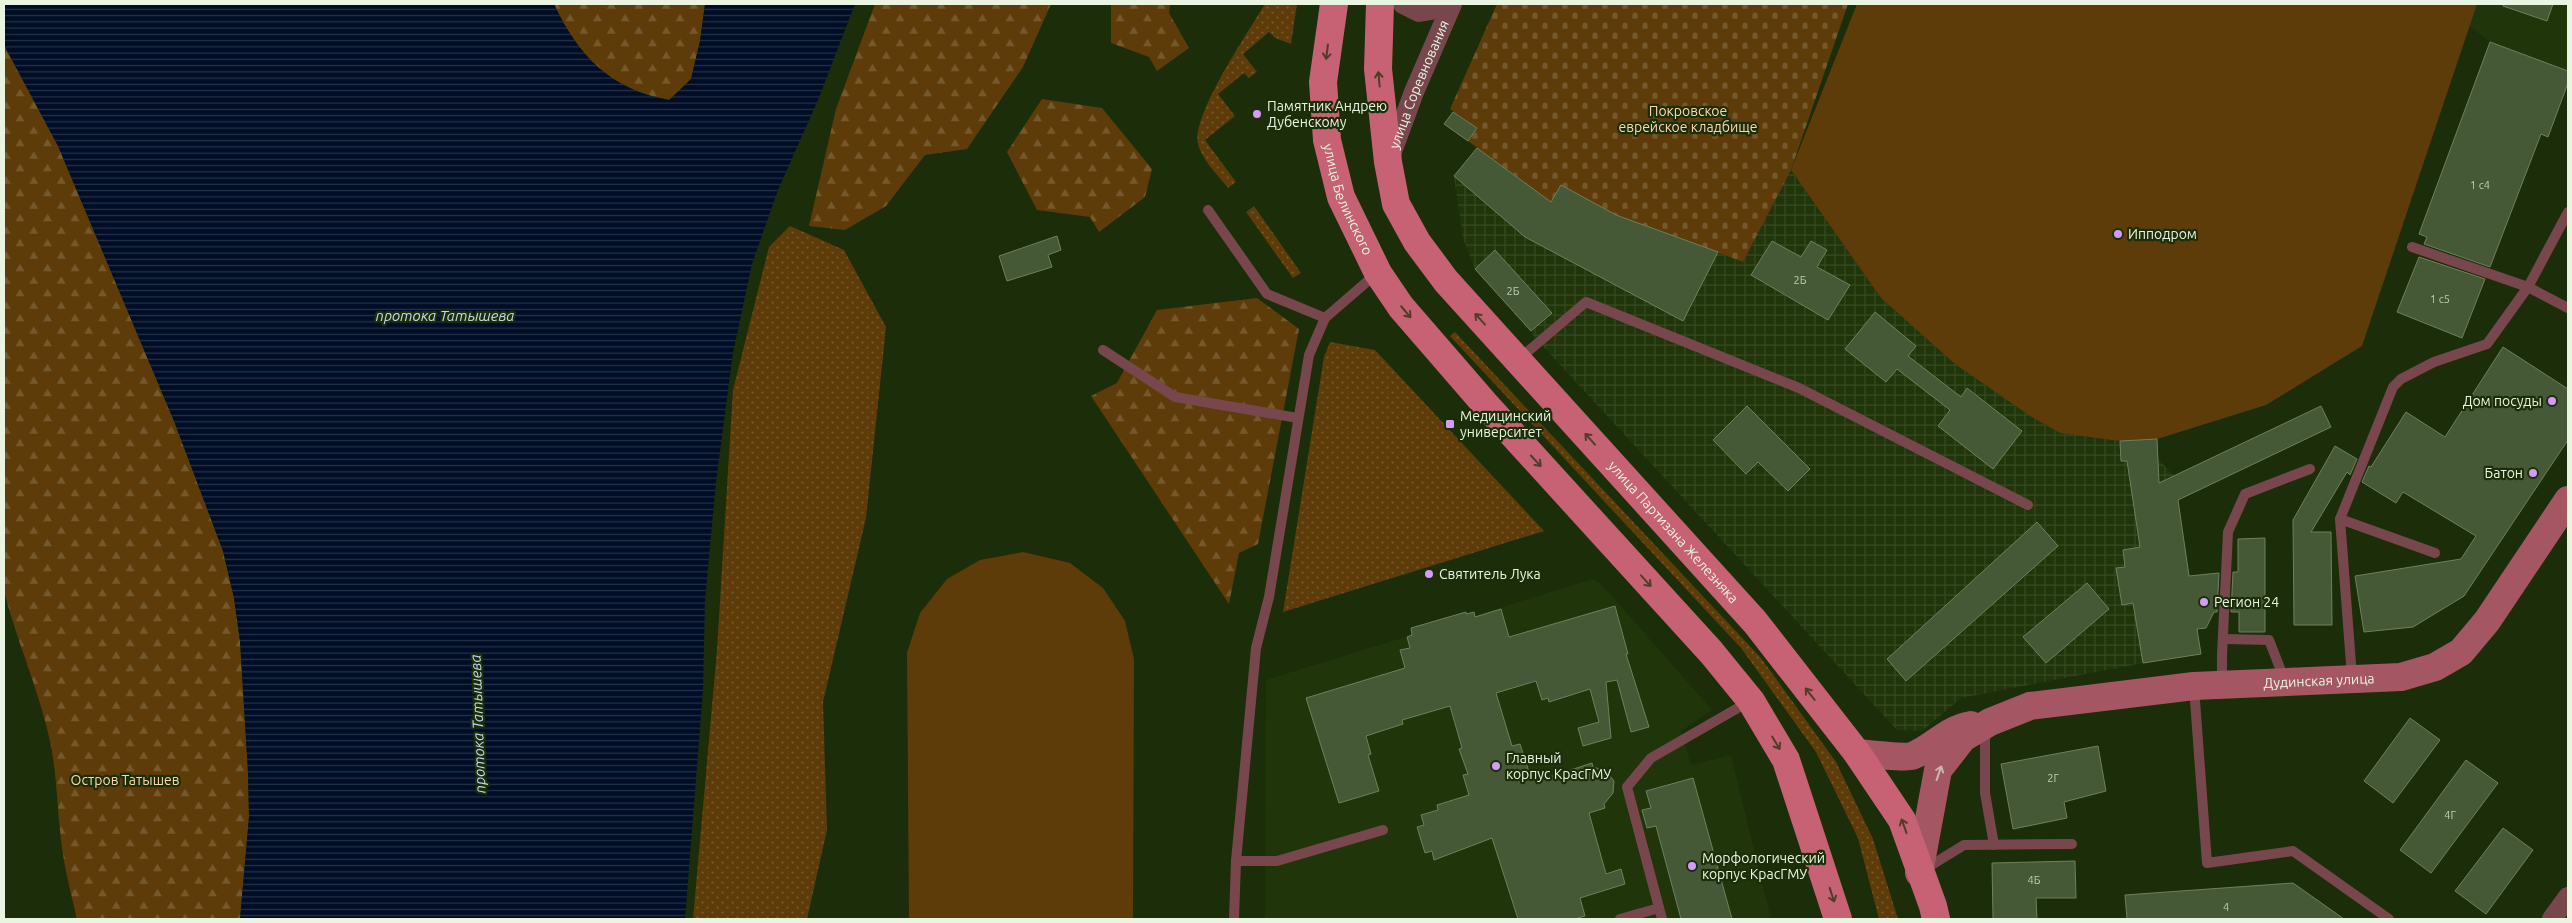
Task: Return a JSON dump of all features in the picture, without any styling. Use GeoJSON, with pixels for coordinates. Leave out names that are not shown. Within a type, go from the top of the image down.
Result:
{"type":"FeatureCollection","features":[{"type":"Feature","properties":{"kind":"main road","name":"улица Белинского"},"geometry":{"type":"LineString","coordinates":[[1334,4],[1323,82],[1327,140],[1341,197],[1378,273]]}},
{"type":"Feature","properties":{"kind":"main road"},"geometry":{"type":"LineString","coordinates":[[1380,4],[1378,69],[1388,162]]}},
{"type":"Feature","properties":{"kind":"main road","name":"улица Партизана Железняка"},"geometry":{"type":"LineString","coordinates":[[1388,162],[1396,204],[1417,242],[1446,281],[1755,622],[1857,753],[1902,820],[1936,919]]}},
{"type":"Feature","properties":{"kind":"main road"},"geometry":{"type":"LineString","coordinates":[[1378,273],[1401,307],[1459,376],[1704,645],[1751,701],[1786,760],[1838,919]]}},
{"type":"Feature","properties":{"kind":"street","name":"улица Соревнования"},"geometry":{"type":"LineString","coordinates":[[1403,4],[1419,12],[1451,6]]}},
{"type":"Feature","properties":{"kind":"street","name":"улица Соревнования"},"geometry":{"type":"LineString","coordinates":[[1388,162],[1414,92],[1451,6]]}},
{"type":"Feature","properties":{"kind":"street","name":"Дудинская улица"},"geometry":{"type":"LineString","coordinates":[[1990,722],[2030,706],[2222,683],[2401,677],[2435,667],[2461,652],[2487,622],[2568,500]]}},
{"type":"Feature","properties":{"kind":"street"},"geometry":{"type":"LineString","coordinates":[[1857,753],[1911,756],[1960,727],[1990,722]]}},
{"type":"Feature","properties":{"kind":"street"},"geometry":{"type":"LineString","coordinates":[[1920,872],[1938,770],[1963,738],[1990,722]]}},
{"type":"Feature","properties":{"kind":"street"},"geometry":{"type":"LineString","coordinates":[[2552,919],[2568,897]]}},
{"type":"Feature","properties":{"kind":"lane"},"geometry":{"type":"LineString","coordinates":[[1208,210],[1267,294],[1324,318]]}},
{"type":"Feature","properties":{"kind":"lane"},"geometry":{"type":"LineString","coordinates":[[2352,678],[2340,519],[2393,387],[2401,379],[2434,362],[2487,344],[2528,287],[2568,212]]}},
{"type":"Feature","properties":{"kind":"lane"},"geometry":{"type":"LineString","coordinates":[[2412,247],[2528,287],[2568,308]]}},
{"type":"Feature","properties":{"kind":"lane"},"geometry":{"type":"LineString","coordinates":[[1234,919],[1236,861],[1256,648],[1269,598],[1309,356],[1324,318],[1378,273]]}},
{"type":"Feature","properties":{"kind":"lane"},"geometry":{"type":"LineString","coordinates":[[1518,360],[1586,302],[1799,388],[2028,505]]}},
{"type":"Feature","properties":{"kind":"lane"},"geometry":{"type":"LineString","coordinates":[[1103,350],[1175,397],[1298,418]]}},
{"type":"Feature","properties":{"kind":"lane"},"geometry":{"type":"LineString","coordinates":[[2222,683],[2228,532],[2245,494],[2310,469]]}},
{"type":"Feature","properties":{"kind":"lane"},"geometry":{"type":"LineString","coordinates":[[2340,519],[2435,553]]}},
{"type":"Feature","properties":{"kind":"lane"},"geometry":{"type":"LineString","coordinates":[[2224,639],[2269,640],[2286,681]]}},
{"type":"Feature","properties":{"kind":"lane"},"geometry":{"type":"LineString","coordinates":[[2194,686],[2207,863],[2293,851],[2389,919]]}},
{"type":"Feature","properties":{"kind":"lane"},"geometry":{"type":"LineString","coordinates":[[1662,919],[1627,787],[1651,758],[1751,701]]}},
{"type":"Feature","properties":{"kind":"lane"},"geometry":{"type":"LineString","coordinates":[[1990,722],[1985,738],[1985,793],[1994,845]]}},
{"type":"Feature","properties":{"kind":"lane"},"geometry":{"type":"LineString","coordinates":[[1236,861],[1278,861],[1382,830]]}},
{"type":"Feature","properties":{"kind":"lane"},"geometry":{"type":"LineString","coordinates":[[1920,872],[1964,844],[2072,844]]}},
{"type":"Feature","properties":{"kind":"lane"},"geometry":{"type":"LineString","coordinates":[[1620,919],[1659,908]]}},
{"type":"Feature","properties":{"kind":"shaded area"},"geometry":{"type":"Polygon","coordinates":[[[2477,4],[2568,4],[2568,71],[2490,42],[2468,25],[2477,4]]]}},
{"type":"Feature","properties":{"kind":"shaded area"},"geometry":{"type":"Polygon","coordinates":[[[1477,148],[1550,202],[1561,185],[1616,215],[1743,262],[1791,170],[1881,298],[1957,365],[2030,416],[2060,433],[2157,439],[2158,459],[2174,476],[2201,654],[2143,663],[1961,698],[1922,731],[1897,730],[1539,342],[1475,269],[1463,238],[1454,176],[1477,148]]]}},
{"type":"Feature","properties":{"kind":"shaded area"},"geometry":{"type":"Polygon","coordinates":[[[1593,579],[1603,586],[1712,710],[1681,731],[1691,765],[1731,755],[1771,919],[1265,919],[1266,680],[1593,579]]]}},
{"type":"Feature","properties":{"kind":"green space"},"geometry":{"type":"Polygon","coordinates":[[[554,4],[705,4],[700,41],[691,79],[670,100],[630,88],[599,68],[586,55],[563,23],[554,4]]]}},
{"type":"Feature","properties":{"kind":"green space"},"geometry":{"type":"Polygon","coordinates":[[[875,4],[1051,4],[1023,67],[967,149],[925,155],[886,206],[845,230],[809,226],[836,109],[875,4]]]}},
{"type":"Feature","properties":{"kind":"green space"},"geometry":{"type":"Polygon","coordinates":[[[1111,4],[1170,4],[1169,13],[1189,48],[1157,71],[1149,57],[1111,43],[1111,4]]]}},
{"type":"Feature","properties":{"kind":"green space"},"geometry":{"type":"Polygon","coordinates":[[[1265,4],[1297,4],[1291,44],[1275,38],[1269,32],[1243,54],[1257,72],[1249,78],[1244,73],[1218,94],[1235,116],[1205,140],[1236,182],[1228,188],[1203,156],[1198,144],[1198,131],[1203,114],[1223,74],[1265,4]]]}},
{"type":"Feature","properties":{"kind":"green space","name":"Покровское еврейское кладбище"},"geometry":{"type":"Polygon","coordinates":[[[1497,4],[1848,4],[1791,170],[1743,262],[1616,215],[1562,186],[1551,202],[1468,141],[1477,128],[1450,109],[1497,4]]]}},
{"type":"Feature","properties":{"kind":"green space","name":"Ипподром"},"geometry":{"type":"Polygon","coordinates":[[[1857,4],[2477,4],[2362,346],[2266,405],[2157,439],[2120,441],[2060,433],[2030,416],[1955,364],[1881,298],[1791,170],[1857,4]]]}},
{"type":"Feature","properties":{"kind":"green space","name":"Остров Татышев"},"geometry":{"type":"Polygon","coordinates":[[[4,45],[58,146],[174,421],[223,551],[234,598],[240,641],[248,772],[249,817],[240,919],[77,919],[62,850],[50,741],[40,703],[4,591],[4,45]]]}},
{"type":"Feature","properties":{"kind":"green space"},"geometry":{"type":"Polygon","coordinates":[[[1042,99],[1102,108],[1152,169],[1145,197],[1099,232],[1090,217],[1037,210],[1007,152],[1042,99]]]}},
{"type":"Feature","properties":{"kind":"green space"},"geometry":{"type":"Polygon","coordinates":[[[1254,206],[1301,273],[1293,278],[1246,212],[1254,206]]]}},
{"type":"Feature","properties":{"kind":"green space"},"geometry":{"type":"Polygon","coordinates":[[[790,226],[844,250],[886,327],[866,518],[823,702],[827,830],[807,919],[693,919],[717,650],[733,390],[769,247],[790,226]]]}},
{"type":"Feature","properties":{"kind":"green space"},"geometry":{"type":"Polygon","coordinates":[[[1257,298],[1299,329],[1258,544],[1239,553],[1229,604],[1091,396],[1117,383],[1157,310],[1257,298]]]}},
{"type":"Feature","properties":{"kind":"green space"},"geometry":{"type":"Polygon","coordinates":[[[1455,332],[1761,658],[1836,762],[1873,839],[1898,919],[1879,919],[1858,838],[1816,752],[1741,648],[1450,336],[1455,332]]]}},
{"type":"Feature","properties":{"kind":"green space"},"geometry":{"type":"Polygon","coordinates":[[[1330,342],[1375,350],[1544,531],[1283,612],[1324,357],[1330,342]]]}},
{"type":"Feature","properties":{"kind":"green space"},"geometry":{"type":"Polygon","coordinates":[[[1023,552],[1070,563],[1103,588],[1125,621],[1134,659],[1133,919],[909,919],[907,653],[920,613],[947,579],[980,560],[1023,552]]]}},
{"type":"Feature","properties":{"kind":"water","name":"протока Татышева"},"geometry":{"type":"Polygon","coordinates":[[[4,4],[554,4],[574,40],[599,68],[613,79],[630,88],[669,100],[691,79],[700,41],[705,4],[855,4],[818,100],[778,190],[752,264],[733,353],[716,482],[705,600],[703,690],[685,919],[240,919],[249,817],[248,772],[240,641],[234,598],[223,551],[174,421],[58,146],[4,45],[4,4]]]}},
{"type":"Feature","properties":{"kind":"building"},"geometry":{"type":"Polygon","coordinates":[[[2503,4],[2553,4],[2547,21],[2503,6],[2503,4]]]}},
{"type":"Feature","properties":{"kind":"building"},"geometry":{"type":"Polygon","coordinates":[[[2490,42],[2568,71],[2568,83],[2548,137],[2541,134],[2490,267],[2424,244],[2427,237],[2419,234],[2490,42]]]}},
{"type":"Feature","properties":{"kind":"building"},"geometry":{"type":"Polygon","coordinates":[[[1453,112],[1477,128],[1468,141],[1444,124],[1453,112]]]}},
{"type":"Feature","properties":{"kind":"building"},"geometry":{"type":"Polygon","coordinates":[[[1477,148],[1551,202],[1561,185],[1616,215],[1718,252],[1683,321],[1525,237],[1454,176],[1477,148]]]}},
{"type":"Feature","properties":{"kind":"building"},"geometry":{"type":"Polygon","coordinates":[[[1057,236],[1061,250],[1048,255],[1052,267],[1007,281],[999,256],[1057,236]]]}},
{"type":"Feature","properties":{"kind":"building"},"geometry":{"type":"Polygon","coordinates":[[[1772,241],[1801,257],[1811,241],[1827,250],[1817,267],[1850,285],[1828,320],[1751,275],[1772,241]]]}},
{"type":"Feature","properties":{"kind":"building"},"geometry":{"type":"Polygon","coordinates":[[[1495,250],[1552,313],[1531,331],[1475,269],[1495,250]]]}},
{"type":"Feature","properties":{"kind":"building"},"geometry":{"type":"Polygon","coordinates":[[[2419,257],[2485,279],[2462,338],[2397,312],[2419,257]]]}},
{"type":"Feature","properties":{"kind":"building"},"geometry":{"type":"Polygon","coordinates":[[[1875,312],[1916,346],[1908,356],[1961,397],[1967,388],[2022,431],[1993,469],[1938,426],[1950,410],[1897,369],[1886,382],[1845,349],[1875,312]]]}},
{"type":"Feature","properties":{"kind":"building"},"geometry":{"type":"Polygon","coordinates":[[[2503,347],[2568,389],[2568,440],[2464,596],[2413,627],[2364,632],[2355,576],[2461,559],[2476,536],[2403,492],[2396,503],[2362,482],[2369,466],[2371,467],[2406,412],[2445,437],[2503,347]]]}},
{"type":"Feature","properties":{"kind":"building"},"geometry":{"type":"Polygon","coordinates":[[[1747,406],[1810,469],[1788,491],[1758,462],[1746,474],[1713,440],[1747,406]]]}},
{"type":"Feature","properties":{"kind":"building"},"geometry":{"type":"Polygon","coordinates":[[[2321,406],[2331,427],[2178,500],[2189,576],[2219,573],[2217,612],[2214,612],[2206,628],[2197,629],[2201,654],[2143,663],[2133,603],[2122,605],[2116,568],[2125,567],[2123,550],[2140,547],[2127,461],[2121,461],[2120,441],[2157,439],[2159,483],[2321,406]]]}},
{"type":"Feature","properties":{"kind":"building"},"geometry":{"type":"Polygon","coordinates":[[[2335,446],[2357,459],[2350,475],[2347,472],[2311,532],[2331,532],[2332,625],[2294,625],[2293,520],[2335,446]]]}},
{"type":"Feature","properties":{"kind":"building"},"geometry":{"type":"Polygon","coordinates":[[[2037,522],[2058,546],[1906,681],[1887,659],[2037,522]]]}},
{"type":"Feature","properties":{"kind":"building"},"geometry":{"type":"Polygon","coordinates":[[[2265,538],[2265,632],[2239,632],[2239,612],[2231,612],[2233,572],[2238,572],[2238,539],[2265,538]]]}},
{"type":"Feature","properties":{"kind":"building"},"geometry":{"type":"Polygon","coordinates":[[[2087,583],[2109,609],[2046,663],[2023,637],[2087,583]]]}},
{"type":"Feature","properties":{"kind":"building","name":"Главный корпус КрасГМУ"},"geometry":{"type":"Polygon","coordinates":[[[1615,606],[1628,654],[1626,654],[1649,727],[1631,732],[1617,680],[1606,682],[1611,738],[1583,746],[1578,728],[1599,722],[1590,689],[1549,702],[1548,698],[1542,700],[1536,681],[1496,693],[1512,746],[1520,744],[1529,772],[1537,769],[1540,780],[1592,763],[1593,767],[1606,771],[1614,781],[1613,793],[1604,804],[1605,808],[1589,813],[1606,874],[1621,869],[1625,884],[1580,898],[1585,916],[1574,919],[1518,919],[1492,838],[1434,860],[1432,851],[1425,853],[1417,827],[1424,825],[1421,815],[1438,810],[1437,805],[1469,795],[1463,775],[1468,774],[1459,749],[1462,748],[1450,706],[1402,720],[1403,724],[1366,736],[1371,754],[1368,755],[1379,791],[1339,803],[1306,698],[1405,668],[1400,650],[1410,648],[1407,637],[1412,635],[1411,628],[1466,612],[1466,614],[1474,612],[1475,617],[1501,609],[1509,637],[1615,606]]]}},
{"type":"Feature","properties":{"kind":"building"},"geometry":{"type":"Polygon","coordinates":[[[2410,718],[2440,740],[2393,803],[2364,781],[2410,718]]]}},
{"type":"Feature","properties":{"kind":"building"},"geometry":{"type":"Polygon","coordinates":[[[2098,746],[2106,791],[2064,802],[2067,818],[2013,829],[2001,764],[2098,746]]]}},
{"type":"Feature","properties":{"kind":"building"},"geometry":{"type":"Polygon","coordinates":[[[2466,760],[2498,783],[2431,873],[2400,850],[2466,760]]]}},
{"type":"Feature","properties":{"kind":"building","name":"Морфологический корпус КрасГМУ"},"geometry":{"type":"Polygon","coordinates":[[[1693,778],[1732,919],[1681,919],[1656,826],[1647,828],[1642,810],[1651,808],[1646,791],[1693,778]]]}},
{"type":"Feature","properties":{"kind":"building"},"geometry":{"type":"Polygon","coordinates":[[[2503,828],[2533,850],[2486,914],[2455,891],[2503,828]]]}},
{"type":"Feature","properties":{"kind":"building"},"geometry":{"type":"Polygon","coordinates":[[[2075,861],[2076,898],[2036,898],[2037,919],[1993,919],[1992,863],[2075,861]]]}},
{"type":"Feature","properties":{"kind":"building"},"geometry":{"type":"Polygon","coordinates":[[[2293,883],[2344,919],[2127,919],[2125,895],[2293,883]]]}},
{"type":"Feature","properties":{"kind":"place","name":"Памятник Андрею Дубенскому"},"geometry":{"type":"Point","coordinates":[1257,114]}},
{"type":"Feature","properties":{"kind":"place","name":"Ипподром"},"geometry":{"type":"Point","coordinates":[2118,234]}},
{"type":"Feature","properties":{"kind":"place","name":"Дом посуды"},"geometry":{"type":"Point","coordinates":[2552,401]}},
{"type":"Feature","properties":{"kind":"place","name":"Медицинский университет"},"geometry":{"type":"Point","coordinates":[1450,424]}},
{"type":"Feature","properties":{"kind":"place","name":"Батон"},"geometry":{"type":"Point","coordinates":[2533,473]}},
{"type":"Feature","properties":{"kind":"place","name":"Святитель Лука"},"geometry":{"type":"Point","coordinates":[1429,574]}},
{"type":"Feature","properties":{"kind":"place","name":"Регион 24"},"geometry":{"type":"Point","coordinates":[2204,602]}},
{"type":"Feature","properties":{"kind":"place","name":"Главный корпус КрасГМУ"},"geometry":{"type":"Point","coordinates":[1496,766]}},
{"type":"Feature","properties":{"kind":"place","name":"Морфологический корпус КрасГМУ"},"geometry":{"type":"Point","coordinates":[1692,866]}}]}
